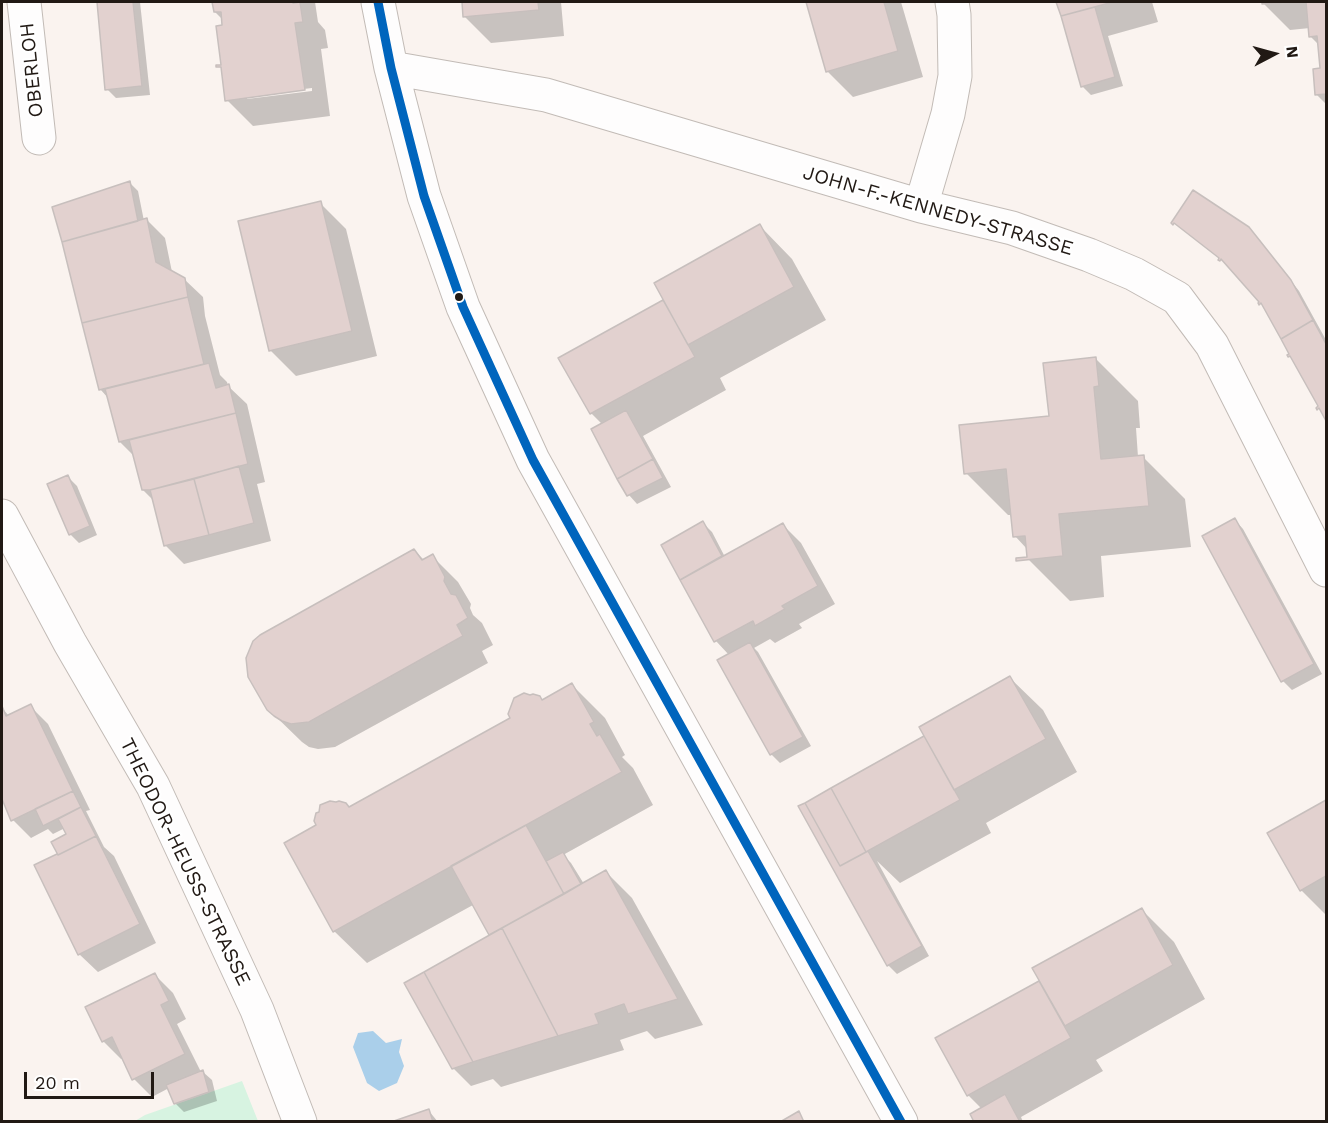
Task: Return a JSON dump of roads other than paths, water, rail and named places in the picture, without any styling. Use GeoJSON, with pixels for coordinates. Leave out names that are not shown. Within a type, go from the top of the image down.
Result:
{"type":"FeatureCollection","features":[{"type":"Feature","properties":{"kind":"street","name":"OBERLOH"},"geometry":{"type":"LineString","coordinates":[[24,2],[39,138]]}},
{"type":"Feature","properties":{"kind":"street"},"geometry":{"type":"LineString","coordinates":[[378,2],[391,68],[423,196],[463,307],[533,460],[901,1122]]}},
{"type":"Feature","properties":{"kind":"street"},"geometry":{"type":"LineString","coordinates":[[921,206],[948,114],[956,76],[952,2]]}},
{"type":"Feature","properties":{"kind":"street","name":"JOHN-F.-KENNEDY-STRASSE"},"geometry":{"type":"LineString","coordinates":[[391,68],[546,95],[921,206],[1012,228],[1089,255],[1134,274],[1177,298],[1212,345],[1326,570]]}},
{"type":"Feature","properties":{"kind":"street","name":"THEODOR-HEUSS-STRASSE"},"geometry":{"type":"LineString","coordinates":[[2,516],[70,643],[153,786],[257,1010],[300,1122]]}},
{"type":"Feature","properties":{"kind":"water"},"geometry":{"type":"Polygon","coordinates":[[[373,1031],[386,1043],[402,1039],[399,1052],[404,1066],[397,1083],[379,1091],[367,1083],[353,1047],[358,1033],[373,1031]]]}}]}
